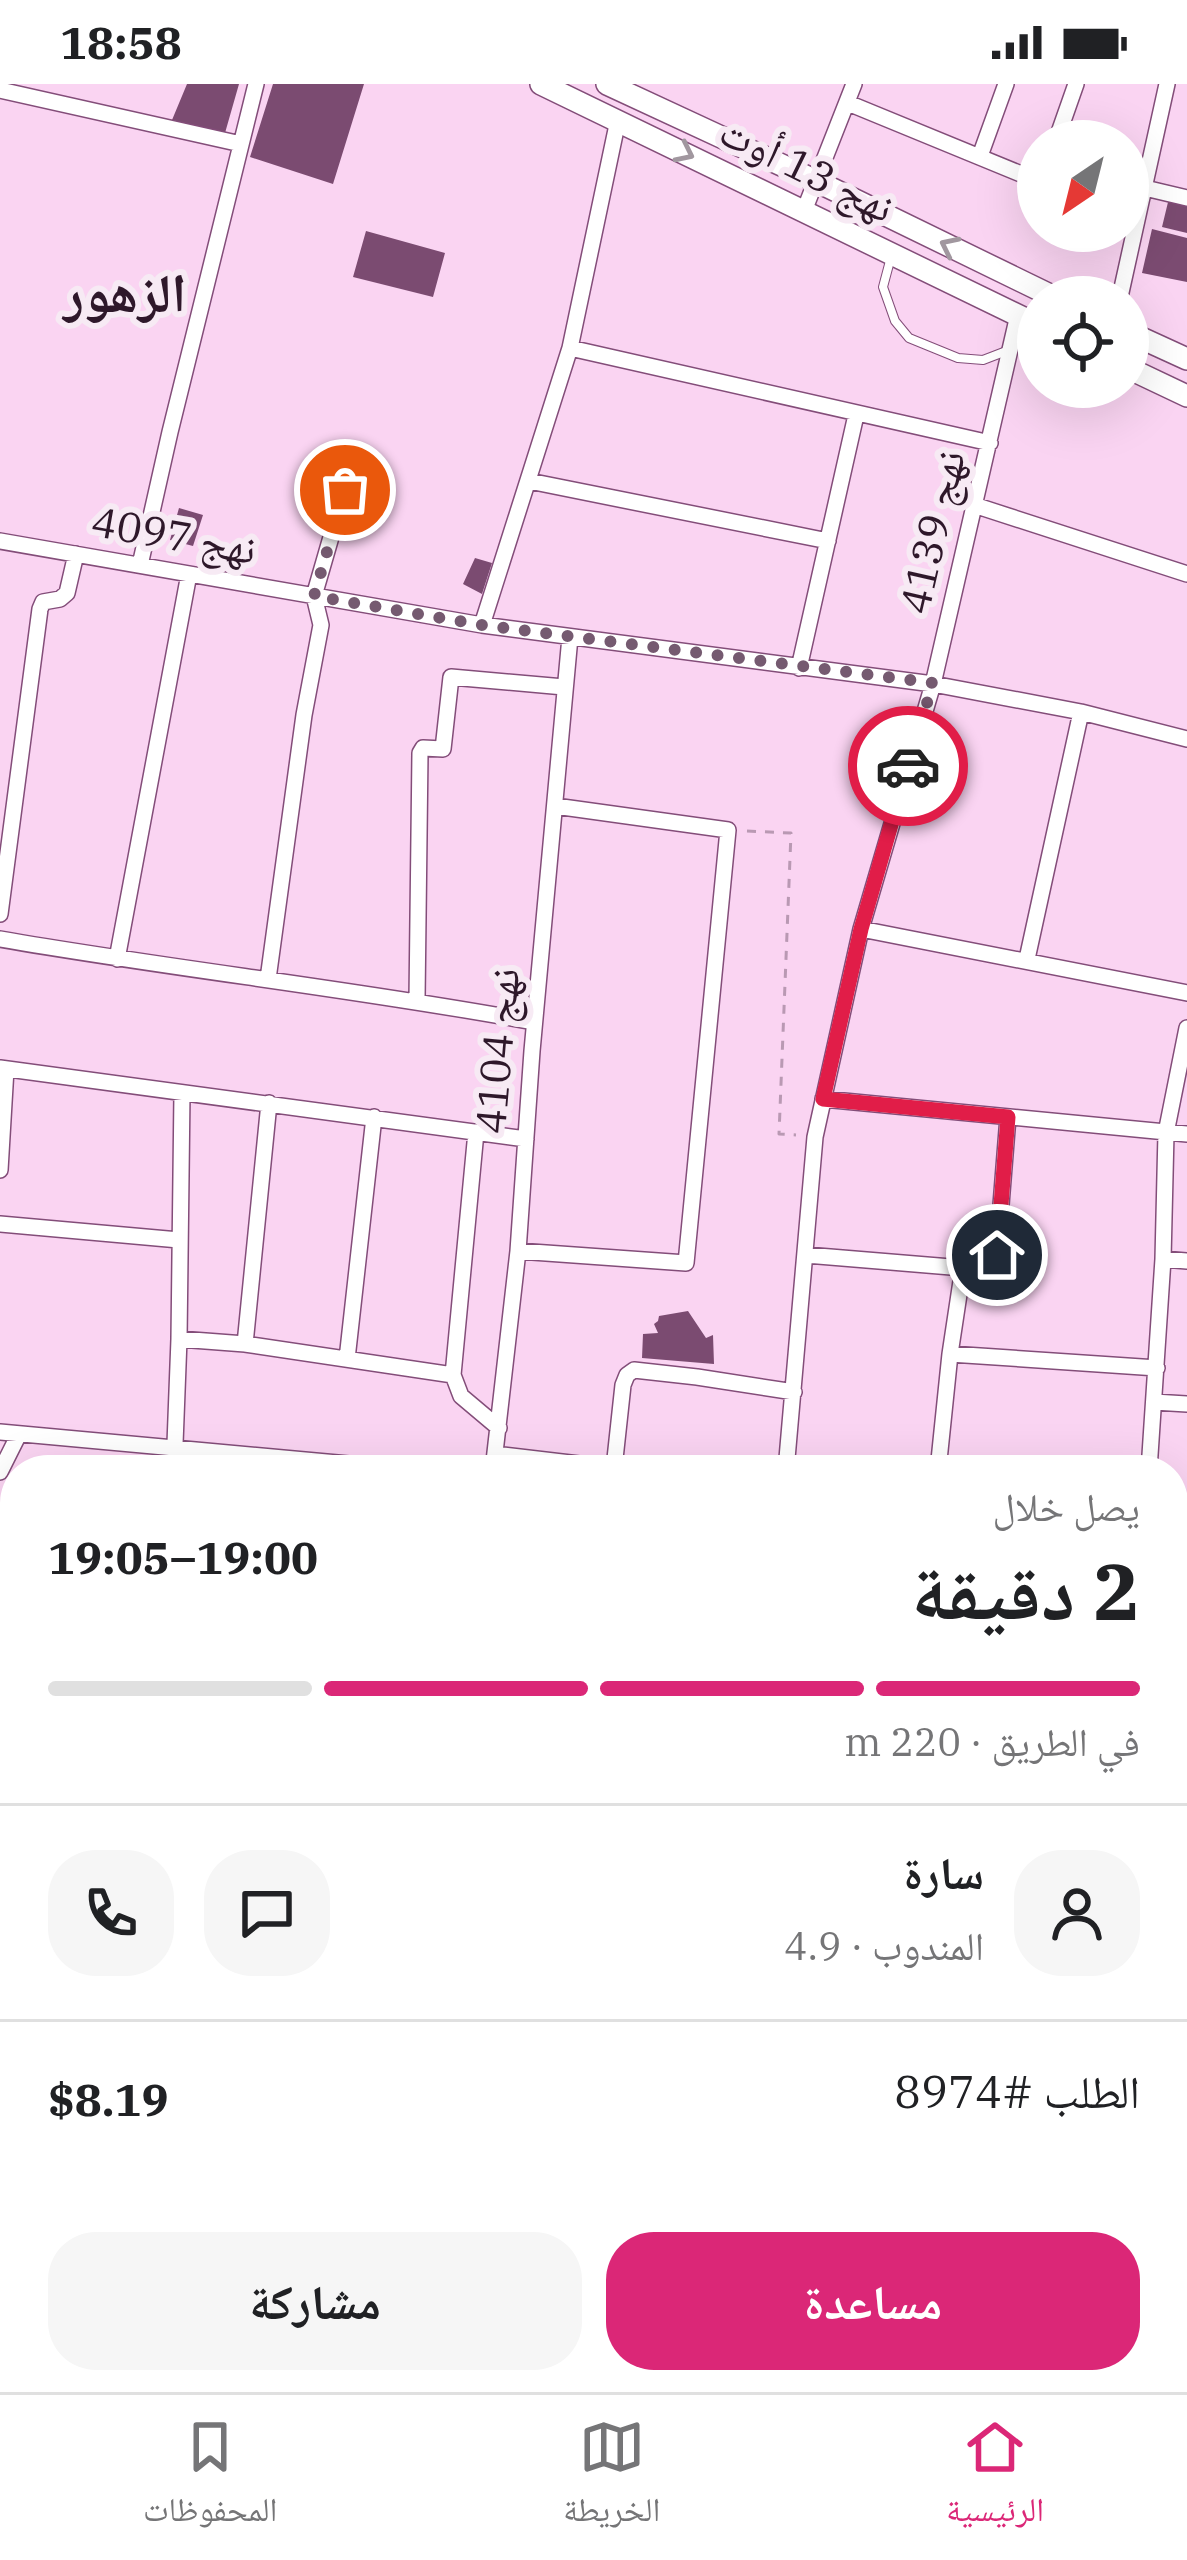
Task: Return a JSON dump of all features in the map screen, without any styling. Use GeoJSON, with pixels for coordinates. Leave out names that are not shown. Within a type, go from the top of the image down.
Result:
{"type":"FeatureCollection","features":[{"type":"Feature","properties":{"kind":"main road","name":"نهج 13 أوت"},"geometry":{"type":"LineString","coordinates":[[542,84],[1017,315]]}},
{"type":"Feature","properties":{"kind":"main road","name":"نهج 13 أوت"},"geometry":{"type":"LineString","coordinates":[[608,84],[1017,279]]}},
{"type":"Feature","properties":{"kind":"main road"},"geometry":{"type":"LineString","coordinates":[[1149,342],[1187,359]]}},
{"type":"Feature","properties":{"kind":"main road"},"geometry":{"type":"LineString","coordinates":[[1149,378],[1187,396]]}},
{"type":"Feature","properties":{"kind":"street"},"geometry":{"type":"LineString","coordinates":[[140,565],[256,84]]}},
{"type":"Feature","properties":{"kind":"street"},"geometry":{"type":"LineString","coordinates":[[804,211],[854,84]]}},
{"type":"Feature","properties":{"kind":"street"},"geometry":{"type":"LineString","coordinates":[[980,156],[1006,84]]}},
{"type":"Feature","properties":{"kind":"street"},"geometry":{"type":"LineString","coordinates":[[1063,120],[1076,84]]}},
{"type":"Feature","properties":{"kind":"street"},"geometry":{"type":"LineString","coordinates":[[1149,173],[1167,84]]}},
{"type":"Feature","properties":{"kind":"street"},"geometry":{"type":"LineString","coordinates":[[0,90],[241,144]]}},
{"type":"Feature","properties":{"kind":"street"},"geometry":{"type":"LineString","coordinates":[[848,103],[1017,172]]}},
{"type":"Feature","properties":{"kind":"street"},"geometry":{"type":"LineString","coordinates":[[482,625],[570,348],[618,120]]}},
{"type":"Feature","properties":{"kind":"street"},"geometry":{"type":"LineString","coordinates":[[1149,189],[1187,197]]}},
{"type":"Feature","properties":{"kind":"street","name":"نهج 4139"},"geometry":{"type":"LineString","coordinates":[[788,1455],[815,1136],[861,929],[933,683],[1010,350],[1017,338]]}},
{"type":"Feature","properties":{"kind":"street"},"geometry":{"type":"LineString","coordinates":[[570,348],[990,443]]}},
{"type":"Feature","properties":{"kind":"street"},"geometry":{"type":"LineString","coordinates":[[799,668],[856,415]]}},
{"type":"Feature","properties":{"kind":"street"},"geometry":{"type":"LineString","coordinates":[[268,979],[321,625],[314,596],[356,454]]}},
{"type":"Feature","properties":{"kind":"street"},"geometry":{"type":"LineString","coordinates":[[529,481],[828,541]]}},
{"type":"Feature","properties":{"kind":"street"},"geometry":{"type":"LineString","coordinates":[[974,505],[1187,574]]}},
{"type":"Feature","properties":{"kind":"street","name":"نهج 4097"},"geometry":{"type":"LineString","coordinates":[[0,541],[482,625],[933,683],[1081,712],[1187,740]]}},
{"type":"Feature","properties":{"kind":"street"},"geometry":{"type":"LineString","coordinates":[[0,914],[40,609],[43,602],[67,593],[76,554]]}},
{"type":"Feature","properties":{"kind":"street"},"geometry":{"type":"LineString","coordinates":[[117,959],[189,574]]}},
{"type":"Feature","properties":{"kind":"street","name":"نهج 4104"},"geometry":{"type":"LineString","coordinates":[[495,1455],[518,1251],[570,637]]}},
{"type":"Feature","properties":{"kind":"street"},"geometry":{"type":"LineString","coordinates":[[417,1000],[420,752],[443,749],[451,676],[564,687]]}},
{"type":"Feature","properties":{"kind":"street"},"geometry":{"type":"LineString","coordinates":[[1027,959],[1081,712]]}},
{"type":"Feature","properties":{"kind":"street"},"geometry":{"type":"LineString","coordinates":[[518,1251],[686,1263],[728,830],[554,806]]}},
{"type":"Feature","properties":{"kind":"street"},"geometry":{"type":"LineString","coordinates":[[861,929],[1187,993]]}},
{"type":"Feature","properties":{"kind":"street"},"geometry":{"type":"LineString","coordinates":[[0,939],[417,1000],[534,1022]]}},
{"type":"Feature","properties":{"kind":"street"},"geometry":{"type":"LineString","coordinates":[[1150,1455],[1166,1133],[1187,1028]]}},
{"type":"Feature","properties":{"kind":"street"},"geometry":{"type":"LineString","coordinates":[[0,1170],[3,1068],[526,1138]]}},
{"type":"Feature","properties":{"kind":"street"},"geometry":{"type":"LineString","coordinates":[[175,1455],[182,1093]]}},
{"type":"Feature","properties":{"kind":"street"},"geometry":{"type":"LineString","coordinates":[[823,1099],[1187,1135]]}},
{"type":"Feature","properties":{"kind":"street"},"geometry":{"type":"LineString","coordinates":[[245,1344],[269,1103]]}},
{"type":"Feature","properties":{"kind":"street"},"geometry":{"type":"LineString","coordinates":[[347,1359],[374,1117]]}},
{"type":"Feature","properties":{"kind":"street"},"geometry":{"type":"LineString","coordinates":[[806,1255],[988,1267],[997,1255],[1008,1117]]}},
{"type":"Feature","properties":{"kind":"street"},"geometry":{"type":"LineString","coordinates":[[476,1132],[452,1375],[461,1396],[499,1428]]}},
{"type":"Feature","properties":{"kind":"street"},"geometry":{"type":"LineString","coordinates":[[0,1224],[179,1240]]}},
{"type":"Feature","properties":{"kind":"street"},"geometry":{"type":"LineString","coordinates":[[1163,1259],[1187,1261]]}},
{"type":"Feature","properties":{"kind":"street"},"geometry":{"type":"LineString","coordinates":[[940,1455],[963,1268]]}},
{"type":"Feature","properties":{"kind":"street"},"geometry":{"type":"LineString","coordinates":[[179,1339],[245,1344],[452,1375]]}},
{"type":"Feature","properties":{"kind":"street"},"geometry":{"type":"LineString","coordinates":[[950,1354],[1157,1368]]}},
{"type":"Feature","properties":{"kind":"street"},"geometry":{"type":"LineString","coordinates":[[622,1455],[623,1385],[634,1370],[794,1392]]}},
{"type":"Feature","properties":{"kind":"street"},"geometry":{"type":"LineString","coordinates":[[1154,1402],[1187,1404]]}},
{"type":"Feature","properties":{"kind":"street"},"geometry":{"type":"LineString","coordinates":[[0,1432],[265,1455]]}},
{"type":"Feature","properties":{"kind":"street"},"geometry":{"type":"LineString","coordinates":[[8,1455],[19,1434]]}},
{"type":"Feature","properties":{"kind":"lane"},"geometry":{"type":"LineString","coordinates":[[892,254],[883,286],[895,321],[909,338],[958,358],[983,360],[1010,350]]}},
{"type":"Feature","properties":{"kind":"path"},"geometry":{"type":"LineString","coordinates":[[728,830],[791,833],[779,1134],[815,1136]]}},
{"type":"Feature","properties":{"kind":"building"},"geometry":{"type":"Polygon","coordinates":[[[187,84],[239,84],[225,133],[172,120],[187,84]]]}},
{"type":"Feature","properties":{"kind":"building"},"geometry":{"type":"Polygon","coordinates":[[[273,84],[364,84],[333,184],[250,157],[273,84]]]}},
{"type":"Feature","properties":{"kind":"building"},"geometry":{"type":"Polygon","coordinates":[[[1169,198],[1187,204],[1187,233],[1162,227],[1169,198]]]}},
{"type":"Feature","properties":{"kind":"building"},"geometry":{"type":"Polygon","coordinates":[[[1152,229],[1187,238],[1187,282],[1142,273],[1152,229]]]}},
{"type":"Feature","properties":{"kind":"building"},"geometry":{"type":"Polygon","coordinates":[[[366,231],[445,253],[433,297],[353,277],[366,231]]]}},
{"type":"Feature","properties":{"kind":"building"},"geometry":{"type":"Polygon","coordinates":[[[179,508],[203,515],[193,546],[170,540],[179,508]]]}},
{"type":"Feature","properties":{"kind":"building"},"geometry":{"type":"Polygon","coordinates":[[[475,558],[492,563],[482,594],[463,584],[475,558]]]}},
{"type":"Feature","properties":{"kind":"building"},"geometry":{"type":"Polygon","coordinates":[[[688,1311],[706,1338],[713,1335],[714,1364],[642,1358],[643,1334],[658,1333],[654,1324],[659,1316],[688,1311]]]}},
{"type":"Feature","properties":{"kind":"way so far"},"geometry":{"type":"LineString","coordinates":[[345,490],[314,596],[482,625],[933,683],[908,766]]}},
{"type":"Feature","properties":{"kind":"district","name":"الزهور"},"geometry":{"type":"Point","coordinates":[125,293]}},
{"type":"Feature","properties":{"kind":"route"},"geometry":{"type":"LineString","coordinates":[[908,766],[861,929],[823,1099],[1008,1117],[997,1255]]}}]}
